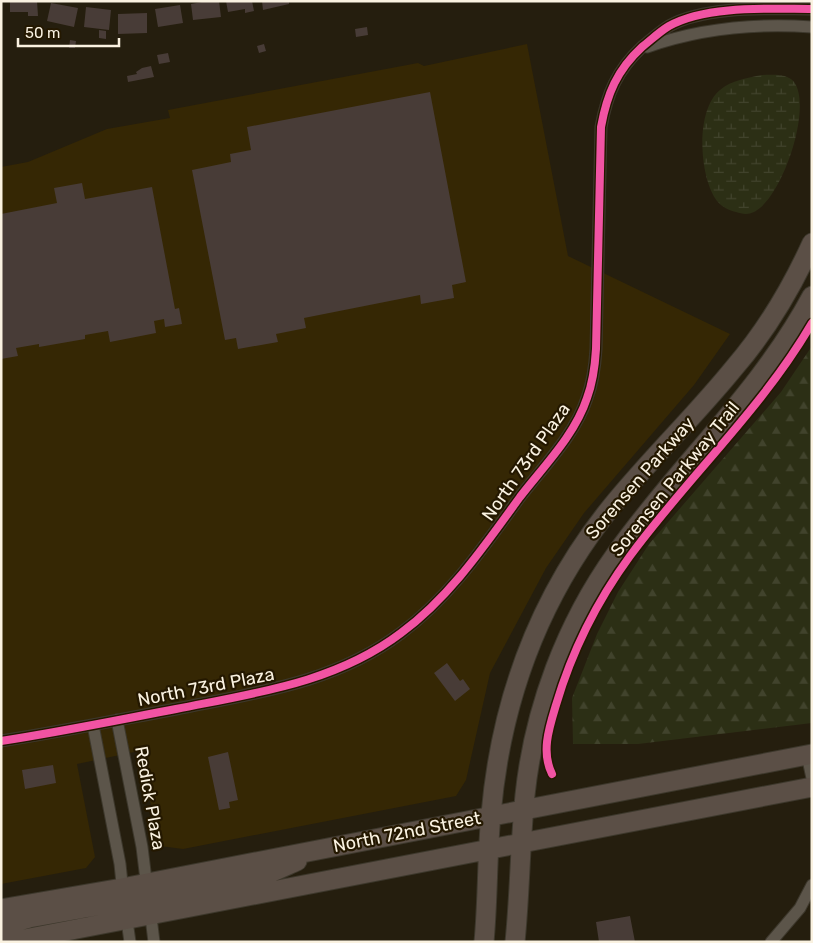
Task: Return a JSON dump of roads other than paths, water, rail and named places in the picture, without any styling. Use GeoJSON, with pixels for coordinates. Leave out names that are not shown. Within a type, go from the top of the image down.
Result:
{"type":"FeatureCollection","features":[{"type":"Feature","properties":{"kind":"main road","name":"Sorensen Parkway"},"geometry":{"type":"LineString","coordinates":[[484,942],[491,815],[499,755],[512,696],[529,645],[558,587],[583,545],[613,505],[718,388],[760,335],[812,243]]}},
{"type":"Feature","properties":{"kind":"main road","name":"Sorensen Parkway"},"geometry":{"type":"LineString","coordinates":[[515,942],[524,809],[533,744],[548,690],[564,647],[595,586],[636,528],[748,392],[789,334],[812,296]]}},
{"type":"Feature","properties":{"kind":"main road","name":"North 72nd Street"},"geometry":{"type":"LineString","coordinates":[[146,883],[809,754]]}},
{"type":"Feature","properties":{"kind":"main road","name":"North 72nd Street"},"geometry":{"type":"LineString","coordinates":[[150,909],[489,849],[812,787]]}},
{"type":"Feature","properties":{"kind":"main road"},"geometry":{"type":"LineString","coordinates":[[1,908],[124,903],[134,911],[150,909],[171,896],[254,879],[326,848]]}},
{"type":"Feature","properties":{"kind":"main road"},"geometry":{"type":"LineString","coordinates":[[9,942],[124,903],[140,893],[146,883]]}},
{"type":"Feature","properties":{"kind":"main road"},"geometry":{"type":"LineString","coordinates":[[1,926],[30,918],[124,903]]}},
{"type":"Feature","properties":{"kind":"street","name":"North 73rd Plaza"},"geometry":{"type":"LineString","coordinates":[[1,741],[268,692],[316,678],[343,667],[382,647],[418,620],[447,591],[475,557],[569,432],[587,401],[594,372],[596,349],[601,127],[605,106],[617,76],[640,49],[670,25],[686,20],[750,8],[812,10]]}},
{"type":"Feature","properties":{"kind":"street"},"geometry":{"type":"LineString","coordinates":[[640,49],[684,36],[736,26],[812,27]]}},
{"type":"Feature","properties":{"kind":"street","name":"Redick Plaza"},"geometry":{"type":"LineString","coordinates":[[117,720],[142,847],[154,942]]}},
{"type":"Feature","properties":{"kind":"street"},"geometry":{"type":"LineString","coordinates":[[94,725],[130,942]]}},
{"type":"Feature","properties":{"kind":"street"},"geometry":{"type":"LineString","coordinates":[[809,754],[812,778]]}},
{"type":"Feature","properties":{"kind":"street"},"geometry":{"type":"LineString","coordinates":[[771,942],[800,908],[812,886]]}}]}
